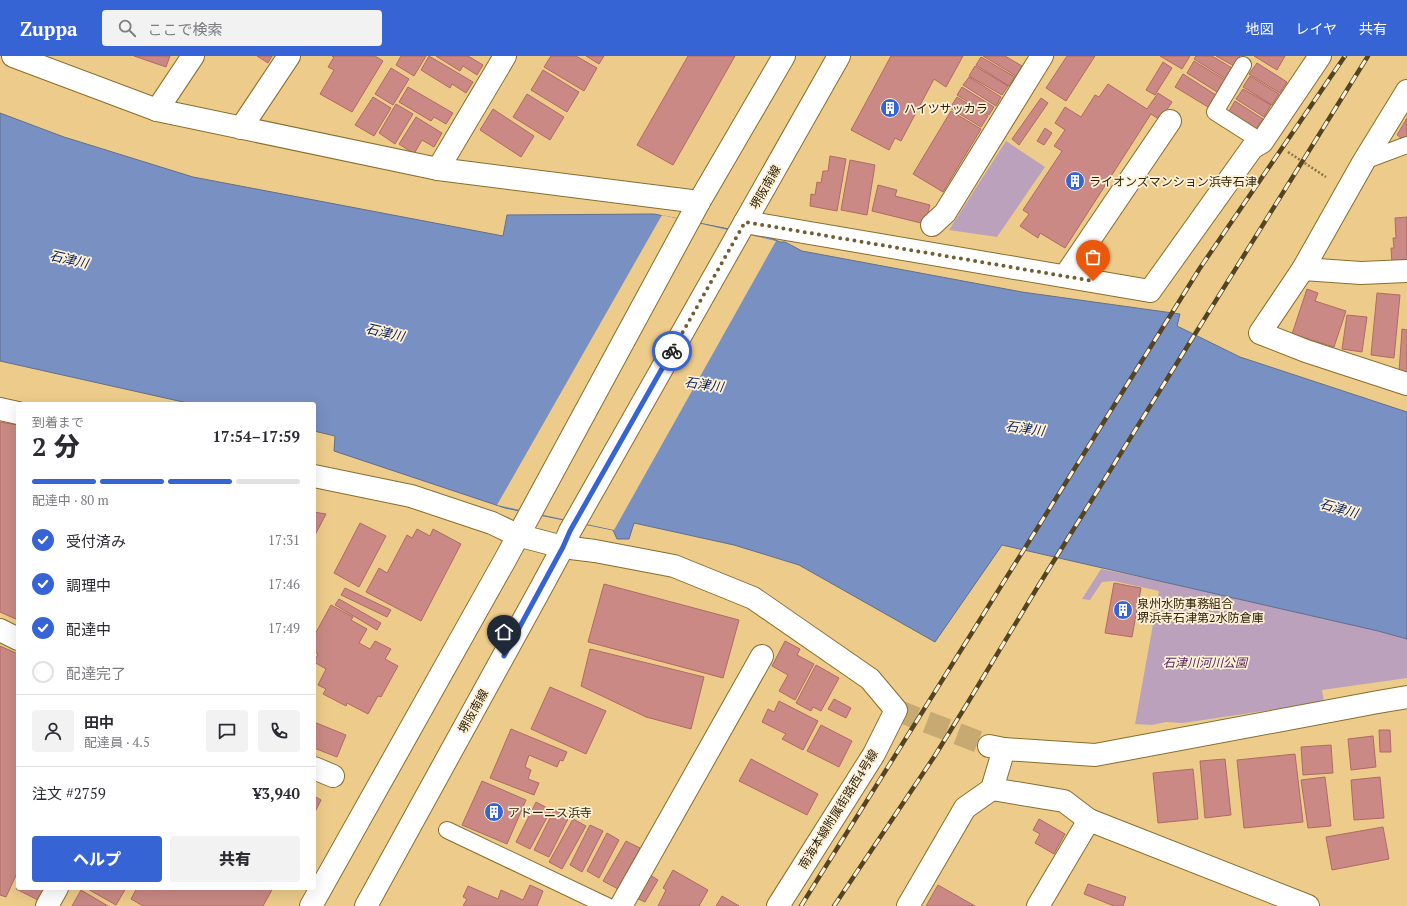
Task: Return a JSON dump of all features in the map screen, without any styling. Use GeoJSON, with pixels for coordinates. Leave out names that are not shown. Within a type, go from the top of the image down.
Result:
{"type":"FeatureCollection","features":[{"type":"Feature","properties":{"kind":"street"},"geometry":{"type":"LineString","coordinates":[[13,56],[157,110],[438,169],[694,210]]}},
{"type":"Feature","properties":{"kind":"street"},"geometry":{"type":"LineString","coordinates":[[157,110],[193,56]]}},
{"type":"Feature","properties":{"kind":"street"},"geometry":{"type":"LineString","coordinates":[[241,128],[289,56]]}},
{"type":"Feature","properties":{"kind":"street"},"geometry":{"type":"LineString","coordinates":[[438,169],[505,56]]}},
{"type":"Feature","properties":{"kind":"street"},"geometry":{"type":"LineString","coordinates":[[312,906],[522,527],[694,210],[784,56]]}},
{"type":"Feature","properties":{"kind":"street","name":"堺阪南線"},"geometry":{"type":"LineString","coordinates":[[366,906],[566,539],[839,56]]}},
{"type":"Feature","properties":{"kind":"street"},"geometry":{"type":"LineString","coordinates":[[932,225],[945,213],[1042,56]]}},
{"type":"Feature","properties":{"kind":"street"},"geometry":{"type":"LineString","coordinates":[[743,227],[1065,276],[1150,292],[1252,148],[1264,140],[1320,56]]}},
{"type":"Feature","properties":{"kind":"street"},"geometry":{"type":"LineString","coordinates":[[1407,91],[1364,161],[1303,269],[1260,333],[1306,351],[1407,384]]}},
{"type":"Feature","properties":{"kind":"street"},"geometry":{"type":"LineString","coordinates":[[1065,276],[1170,121]]}},
{"type":"Feature","properties":{"kind":"street"},"geometry":{"type":"LineString","coordinates":[[1303,269],[1361,273],[1407,271]]}},
{"type":"Feature","properties":{"kind":"street"},"geometry":{"type":"LineString","coordinates":[[0,409],[16,413]]}},
{"type":"Feature","properties":{"kind":"street"},"geometry":{"type":"LineString","coordinates":[[316,476],[411,496],[492,523],[522,527],[566,539]]}},
{"type":"Feature","properties":{"kind":"street","name":"南海本線附属街路西4号線"},"geometry":{"type":"LineString","coordinates":[[566,539],[595,551],[674,566],[753,598],[870,680],[896,710],[874,754],[778,906]]}},
{"type":"Feature","properties":{"kind":"street"},"geometry":{"type":"LineString","coordinates":[[0,630],[16,638]]}},
{"type":"Feature","properties":{"kind":"street"},"geometry":{"type":"LineString","coordinates":[[621,906],[762,656]]}},
{"type":"Feature","properties":{"kind":"street"},"geometry":{"type":"LineString","coordinates":[[992,789],[996,748],[1095,755],[1407,697]]}},
{"type":"Feature","properties":{"kind":"street"},"geometry":{"type":"LineString","coordinates":[[908,906],[965,808],[992,789],[1064,801],[1089,820],[1308,906]]}},
{"type":"Feature","properties":{"kind":"street"},"geometry":{"type":"LineString","coordinates":[[1038,906],[1089,820]]}},
{"type":"Feature","properties":{"kind":"street"},"geometry":{"type":"LineString","coordinates":[[47,906],[56,890]]}},
{"type":"Feature","properties":{"kind":"lane"},"geometry":{"type":"LineString","coordinates":[[1243,65],[1215,112],[1264,140]]}},
{"type":"Feature","properties":{"kind":"lane"},"geometry":{"type":"LineString","coordinates":[[1364,161],[1407,145]]}},
{"type":"Feature","properties":{"kind":"lane"},"geometry":{"type":"LineString","coordinates":[[447,830],[607,906]]}},
{"type":"Feature","properties":{"kind":"path"},"geometry":{"type":"LineString","coordinates":[[1264,140],[1347,191]]}},
{"type":"Feature","properties":{"kind":"green space"},"geometry":{"type":"Polygon","coordinates":[[[1006,141],[1045,167],[997,237],[949,230],[1006,141]]]}},
{"type":"Feature","properties":{"kind":"green space","name":"石津川河川公園"},"geometry":{"type":"Polygon","coordinates":[[[1101,569],[1160,581],[1407,639],[1407,678],[1322,690],[1324,702],[1183,723],[1166,722],[1152,725],[1135,724],[1159,591],[1114,581],[1102,582],[1090,600],[1082,599],[1101,569]]]}},
{"type":"Feature","properties":{"kind":"water","name":"石津川"},"geometry":{"type":"Polygon","coordinates":[[[0,113],[64,137],[193,177],[503,236],[507,215],[654,214],[769,237],[780,242],[785,242],[802,251],[1022,292],[1180,314],[1177,326],[1240,357],[1407,412],[1407,639],[1378,631],[1002,545],[935,642],[799,565],[734,545],[634,523],[629,539],[617,539],[613,530],[505,508],[334,451],[335,436],[316,431],[316,402],[183,402],[0,361],[0,113]]]}},
{"type":"Feature","properties":{"kind":"pier"},"geometry":{"type":"Polygon","coordinates":[[[662,215],[776,241],[614,530],[497,505],[662,215]]]}},
{"type":"Feature","properties":{"kind":"building"},"geometry":{"type":"Polygon","coordinates":[[[134,56],[170,56],[166,67],[134,56]]]}},
{"type":"Feature","properties":{"kind":"building"},"geometry":{"type":"Polygon","coordinates":[[[257,56],[272,56],[268,63],[257,56]]]}},
{"type":"Feature","properties":{"kind":"building"},"geometry":{"type":"Polygon","coordinates":[[[332,56],[375,56],[383,61],[352,112],[320,94],[334,70],[328,67],[334,57],[332,56]]]}},
{"type":"Feature","properties":{"kind":"building"},"geometry":{"type":"Polygon","coordinates":[[[401,56],[426,56],[414,76],[396,65],[401,56]]]}},
{"type":"Feature","properties":{"kind":"building"},"geometry":{"type":"Polygon","coordinates":[[[429,56],[473,82],[466,93],[452,84],[450,88],[421,70],[429,56]]]}},
{"type":"Feature","properties":{"kind":"building"},"geometry":{"type":"Polygon","coordinates":[[[436,56],[468,56],[483,65],[477,75],[463,66],[460,71],[436,56]]]}},
{"type":"Feature","properties":{"kind":"building"},"geometry":{"type":"Polygon","coordinates":[[[551,56],[576,56],[597,68],[584,91],[544,67],[551,56]]]}},
{"type":"Feature","properties":{"kind":"building"},"geometry":{"type":"Polygon","coordinates":[[[586,56],[604,56],[599,64],[586,56]]]}},
{"type":"Feature","properties":{"kind":"building"},"geometry":{"type":"Polygon","coordinates":[[[688,56],[735,56],[673,165],[637,145],[688,56]]]}},
{"type":"Feature","properties":{"kind":"building","name":"ハイツサッカラ"},"geometry":{"type":"Polygon","coordinates":[[[891,56],[963,56],[946,87],[934,79],[901,141],[895,138],[889,150],[851,130],[891,56]]]}},
{"type":"Feature","properties":{"kind":"building"},"geometry":{"type":"Polygon","coordinates":[[[983,56],[1005,56],[1022,66],[1016,76],[983,56]]]}},
{"type":"Feature","properties":{"kind":"building"},"geometry":{"type":"Polygon","coordinates":[[[1067,56],[1095,56],[1066,101],[1046,88],[1067,56]]]}},
{"type":"Feature","properties":{"kind":"building"},"geometry":{"type":"Polygon","coordinates":[[[1160,56],[1190,56],[1182,69],[1160,56]]]}},
{"type":"Feature","properties":{"kind":"building"},"geometry":{"type":"Polygon","coordinates":[[[1196,56],[1212,56],[1232,68],[1226,79],[1194,59],[1196,56]]]}},
{"type":"Feature","properties":{"kind":"building"},"geometry":{"type":"Polygon","coordinates":[[[1216,56],[1240,56],[1234,66],[1216,56]]]}},
{"type":"Feature","properties":{"kind":"building"},"geometry":{"type":"Polygon","coordinates":[[[1254,56],[1285,56],[1277,70],[1254,56]]]}},
{"type":"Feature","properties":{"kind":"building"},"geometry":{"type":"Polygon","coordinates":[[[981,57],[1015,77],[1009,86],[976,65],[981,57]]]}},
{"type":"Feature","properties":{"kind":"building"},"geometry":{"type":"Polygon","coordinates":[[[1194,61],[1225,80],[1217,92],[1187,73],[1194,61]]]}},
{"type":"Feature","properties":{"kind":"building"},"geometry":{"type":"Polygon","coordinates":[[[1163,62],[1172,68],[1155,95],[1146,90],[1163,62]]]}},
{"type":"Feature","properties":{"kind":"building"},"geometry":{"type":"Polygon","coordinates":[[[1257,63],[1287,82],[1280,93],[1249,74],[1257,63]]]}},
{"type":"Feature","properties":{"kind":"building"},"geometry":{"type":"Polygon","coordinates":[[[975,66],[1008,86],[1002,95],[969,76],[975,66]]]}},
{"type":"Feature","properties":{"kind":"building"},"geometry":{"type":"Polygon","coordinates":[[[391,68],[409,79],[393,105],[375,94],[391,68]]]}},
{"type":"Feature","properties":{"kind":"building"},"geometry":{"type":"Polygon","coordinates":[[[543,70],[579,92],[567,112],[531,90],[543,70]]]}},
{"type":"Feature","properties":{"kind":"building"},"geometry":{"type":"Polygon","coordinates":[[[1183,74],[1216,95],[1208,107],[1175,87],[1183,74]]]}},
{"type":"Feature","properties":{"kind":"building"},"geometry":{"type":"Polygon","coordinates":[[[1250,76],[1279,94],[1272,105],[1243,87],[1250,76]]]}},
{"type":"Feature","properties":{"kind":"building"},"geometry":{"type":"Polygon","coordinates":[[[969,77],[1001,97],[996,106],[963,85],[969,77]]]}},
{"type":"Feature","properties":{"kind":"building","name":"ライオンズマンション浜寺石津"},"geometry":{"type":"Polygon","coordinates":[[[1108,84],[1147,109],[1158,93],[1172,102],[1160,120],[1151,114],[1065,248],[1040,233],[1038,238],[1020,226],[1029,214],[1023,210],[1062,151],[1054,146],[1065,130],[1055,123],[1065,107],[1081,117],[1095,95],[1099,97],[1108,84]]]}},
{"type":"Feature","properties":{"kind":"building"},"geometry":{"type":"Polygon","coordinates":[[[408,87],[453,113],[446,124],[434,117],[431,121],[399,102],[408,87]]]}},
{"type":"Feature","properties":{"kind":"building"},"geometry":{"type":"Polygon","coordinates":[[[962,87],[994,107],[989,115],[957,95],[962,87]]]}},
{"type":"Feature","properties":{"kind":"building"},"geometry":{"type":"Polygon","coordinates":[[[1243,89],[1271,105],[1264,117],[1236,99],[1243,89]]]}},
{"type":"Feature","properties":{"kind":"building"},"geometry":{"type":"Polygon","coordinates":[[[527,94],[564,117],[550,140],[513,117],[527,94]]]}},
{"type":"Feature","properties":{"kind":"building"},"geometry":{"type":"Polygon","coordinates":[[[373,97],[391,108],[374,136],[355,125],[373,97]]]}},
{"type":"Feature","properties":{"kind":"building"},"geometry":{"type":"Polygon","coordinates":[[[957,97],[988,116],[981,127],[950,108],[957,97]]]}},
{"type":"Feature","properties":{"kind":"building"},"geometry":{"type":"Polygon","coordinates":[[[1041,98],[1048,103],[1019,145],[1012,139],[1041,98]]]}},
{"type":"Feature","properties":{"kind":"building"},"geometry":{"type":"Polygon","coordinates":[[[1235,101],[1263,119],[1255,130],[1228,113],[1235,101]]]}},
{"type":"Feature","properties":{"kind":"building"},"geometry":{"type":"Polygon","coordinates":[[[396,104],[413,114],[395,144],[379,133],[396,104]]]}},
{"type":"Feature","properties":{"kind":"building"},"geometry":{"type":"Polygon","coordinates":[[[493,109],[534,136],[521,157],[480,130],[493,109]]]}},
{"type":"Feature","properties":{"kind":"building"},"geometry":{"type":"Polygon","coordinates":[[[951,111],[981,129],[943,192],[913,174],[951,111]]]}},
{"type":"Feature","properties":{"kind":"building"},"geometry":{"type":"Polygon","coordinates":[[[416,117],[442,133],[434,147],[422,140],[414,154],[399,144],[416,117]]]}},
{"type":"Feature","properties":{"kind":"building"},"geometry":{"type":"Polygon","coordinates":[[[1407,118],[1407,142],[1397,135],[1407,118]]]}},
{"type":"Feature","properties":{"kind":"building"},"geometry":{"type":"Polygon","coordinates":[[[1045,128],[1052,133],[1044,145],[1037,141],[1045,128]]]}},
{"type":"Feature","properties":{"kind":"building"},"geometry":{"type":"Polygon","coordinates":[[[830,156],[846,159],[837,211],[810,206],[811,194],[815,195],[817,182],[821,183],[823,171],[828,171],[830,156]]]}},
{"type":"Feature","properties":{"kind":"building"},"geometry":{"type":"Polygon","coordinates":[[[850,160],[875,165],[867,215],[841,210],[850,160]]]}},
{"type":"Feature","properties":{"kind":"building"},"geometry":{"type":"Polygon","coordinates":[[[878,185],[897,190],[895,196],[930,205],[925,224],[872,211],[878,185]]]}},
{"type":"Feature","properties":{"kind":"building"},"geometry":{"type":"Polygon","coordinates":[[[1407,217],[1407,263],[1392,264],[1391,248],[1394,248],[1393,238],[1396,238],[1395,218],[1407,217]]]}},
{"type":"Feature","properties":{"kind":"building"},"geometry":{"type":"Polygon","coordinates":[[[1307,289],[1318,293],[1315,301],[1346,311],[1334,347],[1292,334],[1307,289]]]}},
{"type":"Feature","properties":{"kind":"building"},"geometry":{"type":"Polygon","coordinates":[[[1377,293],[1400,295],[1394,358],[1371,355],[1377,293]]]}},
{"type":"Feature","properties":{"kind":"building"},"geometry":{"type":"Polygon","coordinates":[[[1347,315],[1367,317],[1362,352],[1342,349],[1347,315]]]}},
{"type":"Feature","properties":{"kind":"building"},"geometry":{"type":"Polygon","coordinates":[[[1402,329],[1407,330],[1407,373],[1399,372],[1402,329]]]}},
{"type":"Feature","properties":{"kind":"building"},"geometry":{"type":"Polygon","coordinates":[[[0,422],[16,425],[16,619],[0,612],[0,422]]]}},
{"type":"Feature","properties":{"kind":"building"},"geometry":{"type":"Polygon","coordinates":[[[316,512],[326,514],[316,533],[316,512]]]}},
{"type":"Feature","properties":{"kind":"building"},"geometry":{"type":"Polygon","coordinates":[[[360,523],[386,536],[359,587],[334,573],[360,523]]]}},
{"type":"Feature","properties":{"kind":"building"},"geometry":{"type":"Polygon","coordinates":[[[417,529],[430,536],[433,529],[461,544],[421,621],[366,592],[379,568],[387,573],[407,535],[412,538],[417,529]]]}},
{"type":"Feature","properties":{"kind":"building","name":"泉州水防事務組合 堺浜寺石津第2水防倉庫"},"geometry":{"type":"Polygon","coordinates":[[[1114,583],[1141,588],[1132,637],[1105,633],[1114,583]]]}},
{"type":"Feature","properties":{"kind":"building"},"geometry":{"type":"Polygon","coordinates":[[[604,584],[739,620],[723,678],[588,642],[604,584]]]}},
{"type":"Feature","properties":{"kind":"building"},"geometry":{"type":"Polygon","coordinates":[[[345,588],[391,610],[387,617],[341,595],[345,588]]]}},
{"type":"Feature","properties":{"kind":"building"},"geometry":{"type":"Polygon","coordinates":[[[339,599],[381,623],[377,630],[335,605],[339,599]]]}},
{"type":"Feature","properties":{"kind":"building"},"geometry":{"type":"Polygon","coordinates":[[[331,605],[353,617],[351,620],[367,629],[359,643],[370,649],[375,641],[391,649],[385,659],[398,666],[381,697],[378,696],[368,714],[347,703],[346,706],[323,694],[326,689],[318,685],[326,669],[316,663],[318,654],[316,653],[316,632],[331,605]]]}},
{"type":"Feature","properties":{"kind":"building"},"geometry":{"type":"Polygon","coordinates":[[[785,641],[800,649],[797,655],[814,664],[795,700],[779,691],[788,675],[772,666],[785,641]]]}},
{"type":"Feature","properties":{"kind":"building"},"geometry":{"type":"Polygon","coordinates":[[[0,646],[16,653],[16,875],[6,897],[0,895],[0,646]]]}},
{"type":"Feature","properties":{"kind":"building"},"geometry":{"type":"Polygon","coordinates":[[[590,649],[704,677],[691,729],[646,717],[581,686],[590,649]]]}},
{"type":"Feature","properties":{"kind":"building"},"geometry":{"type":"Polygon","coordinates":[[[816,665],[839,678],[821,711],[813,707],[811,711],[796,703],[816,665]]]}},
{"type":"Feature","properties":{"kind":"building"},"geometry":{"type":"Polygon","coordinates":[[[550,687],[606,711],[586,754],[531,729],[550,687]]]}},
{"type":"Feature","properties":{"kind":"building"},"geometry":{"type":"Polygon","coordinates":[[[834,699],[851,708],[846,718],[828,709],[834,699]]]}},
{"type":"Feature","properties":{"kind":"building"},"geometry":{"type":"Polygon","coordinates":[[[779,701],[818,721],[803,750],[782,739],[786,734],[762,722],[768,709],[774,712],[779,701]]]}},
{"type":"Feature","properties":{"kind":"building"},"geometry":{"type":"Polygon","coordinates":[[[316,723],[346,735],[337,757],[316,749],[316,723]]]}},
{"type":"Feature","properties":{"kind":"building"},"geometry":{"type":"Polygon","coordinates":[[[821,725],[852,741],[839,767],[807,751],[821,725]]]}},
{"type":"Feature","properties":{"kind":"building"},"geometry":{"type":"Polygon","coordinates":[[[511,729],[567,752],[563,761],[560,760],[557,767],[529,755],[525,767],[531,770],[528,779],[539,783],[534,795],[490,778],[511,729]]]}},
{"type":"Feature","properties":{"kind":"building"},"geometry":{"type":"Polygon","coordinates":[[[1379,730],[1390,730],[1391,752],[1380,752],[1379,730]]]}},
{"type":"Feature","properties":{"kind":"building"},"geometry":{"type":"Polygon","coordinates":[[[1373,736],[1376,767],[1351,770],[1348,739],[1373,736]]]}},
{"type":"Feature","properties":{"kind":"building"},"geometry":{"type":"Polygon","coordinates":[[[1331,745],[1333,773],[1303,775],[1301,747],[1331,745]]]}},
{"type":"Feature","properties":{"kind":"building"},"geometry":{"type":"Polygon","coordinates":[[[1295,754],[1303,822],[1244,828],[1237,760],[1295,754]]]}},
{"type":"Feature","properties":{"kind":"building"},"geometry":{"type":"Polygon","coordinates":[[[751,759],[818,794],[807,815],[739,781],[751,759]]]}},
{"type":"Feature","properties":{"kind":"building"},"geometry":{"type":"Polygon","coordinates":[[[1225,759],[1231,815],[1205,818],[1200,761],[1225,759]]]}},
{"type":"Feature","properties":{"kind":"building"},"geometry":{"type":"Polygon","coordinates":[[[1193,769],[1198,819],[1158,823],[1153,773],[1193,769]]]}},
{"type":"Feature","properties":{"kind":"building"},"geometry":{"type":"Polygon","coordinates":[[[1325,777],[1331,826],[1308,828],[1301,780],[1325,777]]]}},
{"type":"Feature","properties":{"kind":"building"},"geometry":{"type":"Polygon","coordinates":[[[1380,777],[1384,818],[1354,820],[1351,780],[1380,777]]]}},
{"type":"Feature","properties":{"kind":"building","name":"アドーニス浜寺"},"geometry":{"type":"Polygon","coordinates":[[[482,781],[526,800],[507,844],[462,825],[482,781]]]}},
{"type":"Feature","properties":{"kind":"building"},"geometry":{"type":"Polygon","coordinates":[[[316,797],[321,800],[316,810],[316,797]]]}},
{"type":"Feature","properties":{"kind":"building"},"geometry":{"type":"Polygon","coordinates":[[[536,802],[551,810],[530,849],[516,842],[536,802]]]}},
{"type":"Feature","properties":{"kind":"building"},"geometry":{"type":"Polygon","coordinates":[[[554,810],[569,817],[549,857],[534,850],[554,810]]]}},
{"type":"Feature","properties":{"kind":"building"},"geometry":{"type":"Polygon","coordinates":[[[573,819],[586,826],[562,869],[549,862],[573,819]]]}},
{"type":"Feature","properties":{"kind":"building"},"geometry":{"type":"Polygon","coordinates":[[[1039,819],[1065,834],[1054,854],[1035,843],[1040,834],[1033,830],[1039,819]]]}},
{"type":"Feature","properties":{"kind":"building"},"geometry":{"type":"Polygon","coordinates":[[[590,825],[603,831],[582,872],[570,865],[590,825]]]}},
{"type":"Feature","properties":{"kind":"building"},"geometry":{"type":"Polygon","coordinates":[[[1383,827],[1389,859],[1332,870],[1326,837],[1383,827]]]}},
{"type":"Feature","properties":{"kind":"building"},"geometry":{"type":"Polygon","coordinates":[[[607,833],[619,840],[599,878],[587,871],[607,833]]]}},
{"type":"Feature","properties":{"kind":"building"},"geometry":{"type":"Polygon","coordinates":[[[626,841],[640,848],[618,889],[603,881],[626,841]]]}},
{"type":"Feature","properties":{"kind":"building"},"geometry":{"type":"Polygon","coordinates":[[[673,870],[708,890],[699,906],[658,906],[666,890],[663,888],[673,870]]]}},
{"type":"Feature","properties":{"kind":"building"},"geometry":{"type":"Polygon","coordinates":[[[647,873],[658,880],[645,902],[634,897],[647,873]]]}},
{"type":"Feature","properties":{"kind":"building"},"geometry":{"type":"Polygon","coordinates":[[[1088,884],[1126,897],[1123,906],[1114,906],[1084,894],[1088,884]]]}},
{"type":"Feature","properties":{"kind":"building"},"geometry":{"type":"Polygon","coordinates":[[[530,885],[543,891],[537,906],[463,906],[467,899],[463,897],[468,886],[498,899],[501,890],[523,900],[530,885]]]}},
{"type":"Feature","properties":{"kind":"building"},"geometry":{"type":"Polygon","coordinates":[[[938,885],[975,906],[926,906],[938,885]]]}},
{"type":"Feature","properties":{"kind":"building"},"geometry":{"type":"Polygon","coordinates":[[[18,890],[46,890],[40,901],[18,890]]]}},
{"type":"Feature","properties":{"kind":"building"},"geometry":{"type":"Polygon","coordinates":[[[81,890],[108,906],[72,906],[81,890]]]}},
{"type":"Feature","properties":{"kind":"building"},"geometry":{"type":"Polygon","coordinates":[[[90,890],[125,890],[116,905],[90,890]]]}},
{"type":"Feature","properties":{"kind":"building"},"geometry":{"type":"Polygon","coordinates":[[[136,890],[272,890],[263,906],[143,906],[131,899],[136,890]]]}},
{"type":"Feature","properties":{"kind":"building"},"geometry":{"type":"Polygon","coordinates":[[[722,896],[739,906],[716,906],[722,896]]]}},
{"type":"Feature","properties":{"kind":"tunnel"},"geometry":{"type":"LineString","coordinates":[[896,710],[989,746]]}},
{"type":"Feature","properties":{"kind":"railway"},"geometry":{"type":"LineString","coordinates":[[801,906],[1200,268],[1345,56]]}},
{"type":"Feature","properties":{"kind":"railway"},"geometry":{"type":"LineString","coordinates":[[834,906],[934,757],[1037,588],[1368,56]]}},
{"type":"Feature","properties":{"kind":"way so far"},"geometry":{"type":"LineString","coordinates":[[672,351],[745,222],[1093,281]]}},
{"type":"Feature","properties":{"kind":"place","name":"ハイツサッカラ"},"geometry":{"type":"Point","coordinates":[890,108]}},
{"type":"Feature","properties":{"kind":"place","name":"ライオンズマンション浜寺石津"},"geometry":{"type":"Point","coordinates":[1075,181]}},
{"type":"Feature","properties":{"kind":"place","name":"泉州水防事務組合 堺浜寺石津第2水防倉庫"},"geometry":{"type":"Point","coordinates":[1123,610]}},
{"type":"Feature","properties":{"kind":"place","name":"アドーニス浜寺"},"geometry":{"type":"Point","coordinates":[494,812]}},
{"type":"Feature","properties":{"kind":"route"},"geometry":{"type":"LineString","coordinates":[[504,656],[563,547],[570,531],[672,351]]}}]}
